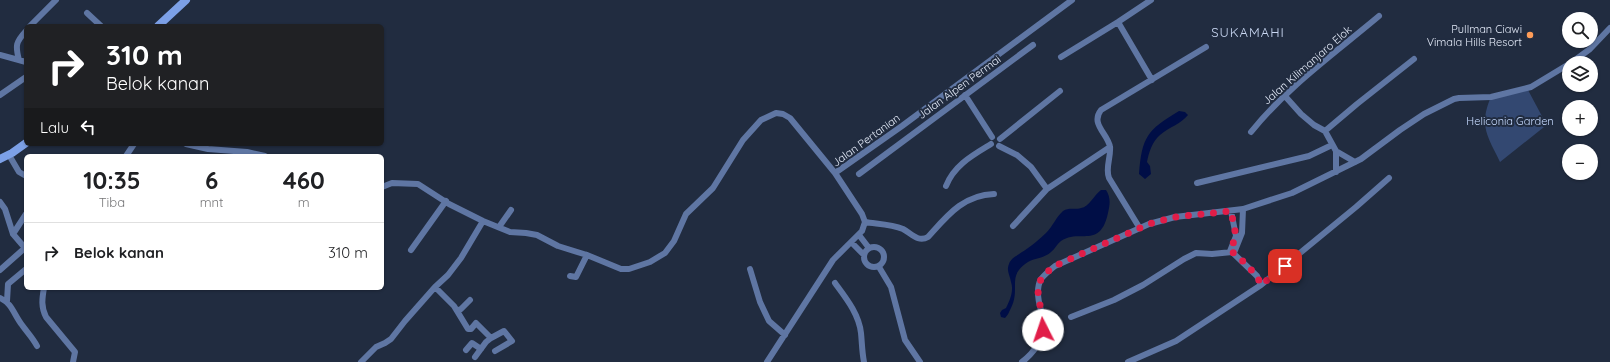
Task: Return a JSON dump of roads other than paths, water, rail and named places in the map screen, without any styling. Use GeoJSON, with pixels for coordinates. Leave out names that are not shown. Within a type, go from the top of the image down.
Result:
{"type":"FeatureCollection","features":[{"type":"Feature","properties":{"kind":"main road"},"geometry":{"type":"LineString","coordinates":[[161,24],[186,0]]}},
{"type":"Feature","properties":{"kind":"main road"},"geometry":{"type":"LineString","coordinates":[[0,159],[9,155],[24,144]]}},
{"type":"Feature","properties":{"kind":"street"},"geometry":{"type":"LineString","coordinates":[[32,24],[56,0]]}},
{"type":"Feature","properties":{"kind":"street","name":"Jalan Pertanian"},"geometry":{"type":"LineString","coordinates":[[865,222],[862,214],[835,173],[902,126],[1072,0]]}},
{"type":"Feature","properties":{"kind":"street"},"geometry":{"type":"LineString","coordinates":[[1061,57],[1151,0]]}},
{"type":"Feature","properties":{"kind":"street"},"geometry":{"type":"LineString","coordinates":[[87,12],[99,24]]}},
{"type":"Feature","properties":{"kind":"street","name":"Jalan Kilimanjaro Elok"},"geometry":{"type":"LineString","coordinates":[[1251,132],[1284,94],[1379,16]]}},
{"type":"Feature","properties":{"kind":"street"},"geometry":{"type":"LineString","coordinates":[[1118,22],[1152,80]]}},
{"type":"Feature","properties":{"kind":"street"},"geometry":{"type":"LineString","coordinates":[[1581,56],[1590,49],[1610,28]]}},
{"type":"Feature","properties":{"kind":"street"},"geometry":{"type":"LineString","coordinates":[[18,60],[16,48],[17,42],[24,33]]}},
{"type":"Feature","properties":{"kind":"street","name":"Jalan Alpen Permai"},"geometry":{"type":"LineString","coordinates":[[859,174],[1033,45]]}},
{"type":"Feature","properties":{"kind":"street"},"geometry":{"type":"LineString","coordinates":[[1139,228],[1108,178],[1107,174],[1110,147],[1098,123],[1099,113],[1101,110],[1206,47]]}},
{"type":"Feature","properties":{"kind":"street"},"geometry":{"type":"LineString","coordinates":[[0,54],[24,62]]}},
{"type":"Feature","properties":{"kind":"street"},"geometry":{"type":"LineString","coordinates":[[1325,132],[1357,104],[1414,59]]}},
{"type":"Feature","properties":{"kind":"street"},"geometry":{"type":"LineString","coordinates":[[1022,362],[1032,354],[1041,339],[1043,321],[1038,291],[1041,279],[1045,274],[1061,263],[1139,228],[1175,217],[1244,209],[1292,193],[1355,162],[1424,114],[1459,98],[1491,97],[1531,87],[1562,69]]}},
{"type":"Feature","properties":{"kind":"street"},"geometry":{"type":"LineString","coordinates":[[0,95],[24,78]]}},
{"type":"Feature","properties":{"kind":"street"},"geometry":{"type":"LineString","coordinates":[[999,146],[1000,139],[1060,91]]}},
{"type":"Feature","properties":{"kind":"street"},"geometry":{"type":"LineString","coordinates":[[1284,94],[1308,121],[1330,137],[1334,148],[1336,172]]}},
{"type":"Feature","properties":{"kind":"street"},"geometry":{"type":"LineString","coordinates":[[965,96],[992,137],[990,140],[991,144]]}},
{"type":"Feature","properties":{"kind":"street"},"geometry":{"type":"LineString","coordinates":[[384,186],[392,183],[418,184],[449,204],[483,221],[510,232],[537,235],[558,246],[621,269],[629,269],[650,262],[665,253],[674,241],[686,214],[713,188],[743,140],[761,120],[769,115],[783,114],[790,118],[835,173]]}},
{"type":"Feature","properties":{"kind":"street"},"geometry":{"type":"LineString","coordinates":[[992,137],[996,136],[1000,139]]}},
{"type":"Feature","properties":{"kind":"street"},"geometry":{"type":"LineString","coordinates":[[991,144],[994,146],[999,146],[1017,155],[1031,167],[1047,189]]}},
{"type":"Feature","properties":{"kind":"street"},"geometry":{"type":"LineString","coordinates":[[946,186],[952,174],[959,166],[991,144]]}},
{"type":"Feature","properties":{"kind":"street"},"geometry":{"type":"LineString","coordinates":[[194,146],[220,153],[247,152],[256,154]]}},
{"type":"Feature","properties":{"kind":"street"},"geometry":{"type":"LineString","coordinates":[[1013,226],[1047,189],[1110,147]]}},
{"type":"Feature","properties":{"kind":"street"},"geometry":{"type":"LineString","coordinates":[[1334,148],[1355,162]]}},
{"type":"Feature","properties":{"kind":"street"},"geometry":{"type":"LineString","coordinates":[[1198,183],[1309,156],[1334,148]]}},
{"type":"Feature","properties":{"kind":"street"},"geometry":{"type":"LineString","coordinates":[[9,155],[19,172],[24,175]]}},
{"type":"Feature","properties":{"kind":"street"},"geometry":{"type":"LineString","coordinates":[[1128,362],[1176,341],[1261,285],[1389,178]]}},
{"type":"Feature","properties":{"kind":"street"},"geometry":{"type":"LineString","coordinates":[[767,362],[833,260],[859,235],[865,222],[897,227],[917,238],[923,239],[928,237],[955,208],[962,203],[979,196],[994,194]]}},
{"type":"Feature","properties":{"kind":"street"},"geometry":{"type":"LineString","coordinates":[[411,250],[446,201]]}},
{"type":"Feature","properties":{"kind":"street"},"geometry":{"type":"LineString","coordinates":[[0,202],[5,209],[13,234],[24,247]]}},
{"type":"Feature","properties":{"kind":"street"},"geometry":{"type":"LineString","coordinates":[[1232,252],[1242,233],[1244,209]]}},
{"type":"Feature","properties":{"kind":"street"},"geometry":{"type":"LineString","coordinates":[[499,227],[512,210]]}},
{"type":"Feature","properties":{"kind":"street"},"geometry":{"type":"LineString","coordinates":[[1231,211],[1236,236],[1232,252]]}},
{"type":"Feature","properties":{"kind":"street"},"geometry":{"type":"LineString","coordinates":[[13,234],[24,217]]}},
{"type":"Feature","properties":{"kind":"street"},"geometry":{"type":"LineString","coordinates":[[361,362],[376,348],[391,339],[435,287],[448,275],[458,262],[483,221]]}},
{"type":"Feature","properties":{"kind":"street"},"geometry":{"type":"LineString","coordinates":[[859,235],[869,248]]}},
{"type":"Feature","properties":{"kind":"street"},"geometry":{"type":"LineString","coordinates":[[851,242],[864,255]]}},
{"type":"Feature","properties":{"kind":"street"},"geometry":{"type":"LineString","coordinates":[[869,248],[878,248],[882,251],[884,260],[879,267],[873,268],[868,266],[864,261],[864,255],[869,248]]}},
{"type":"Feature","properties":{"kind":"street"},"geometry":{"type":"LineString","coordinates":[[0,270],[24,249]]}},
{"type":"Feature","properties":{"kind":"street"},"geometry":{"type":"LineString","coordinates":[[1071,317],[1114,300],[1143,286],[1184,259],[1196,253],[1212,254],[1232,252],[1257,276],[1261,285]]}},
{"type":"Feature","properties":{"kind":"street"},"geometry":{"type":"LineString","coordinates":[[570,276],[576,277],[586,255]]}},
{"type":"Feature","properties":{"kind":"street"},"geometry":{"type":"LineString","coordinates":[[879,267],[891,287],[905,340],[920,362]]}},
{"type":"Feature","properties":{"kind":"street"},"geometry":{"type":"LineString","coordinates":[[750,269],[760,302],[769,321],[785,335]]}},
{"type":"Feature","properties":{"kind":"street"},"geometry":{"type":"LineString","coordinates":[[24,271],[8,284],[7,301],[37,346]]}},
{"type":"Feature","properties":{"kind":"street"},"geometry":{"type":"LineString","coordinates":[[835,283],[850,304],[858,321],[861,332],[864,362]]}},
{"type":"Feature","properties":{"kind":"street"},"geometry":{"type":"LineString","coordinates":[[435,287],[454,306],[468,328],[471,329],[476,323],[491,338]]}},
{"type":"Feature","properties":{"kind":"street"},"geometry":{"type":"LineString","coordinates":[[44,290],[42,305],[43,311],[46,317],[75,352],[73,362]]}},
{"type":"Feature","properties":{"kind":"street"},"geometry":{"type":"LineString","coordinates":[[0,298],[7,301]]}},
{"type":"Feature","properties":{"kind":"street"},"geometry":{"type":"LineString","coordinates":[[457,311],[470,300]]}},
{"type":"Feature","properties":{"kind":"street"},"geometry":{"type":"LineString","coordinates":[[475,357],[491,338],[504,330],[512,341],[495,351]]}},
{"type":"Feature","properties":{"kind":"street"},"geometry":{"type":"LineString","coordinates":[[466,350],[472,343],[481,349]]}},
{"type":"Feature","properties":{"kind":"place","name":"Pullman Ciawi Vimala Hills Resort"},"geometry":{"type":"Point","coordinates":[1530,35]}},
{"type":"Feature","properties":{"kind":"district","name":"SUKAMAHI"},"geometry":{"type":"Point","coordinates":[1248,32]}},
{"type":"Feature","properties":{"kind":"park label","name":"Heliconia Garden"},"geometry":{"type":"Point","coordinates":[1510,121]}}]}
